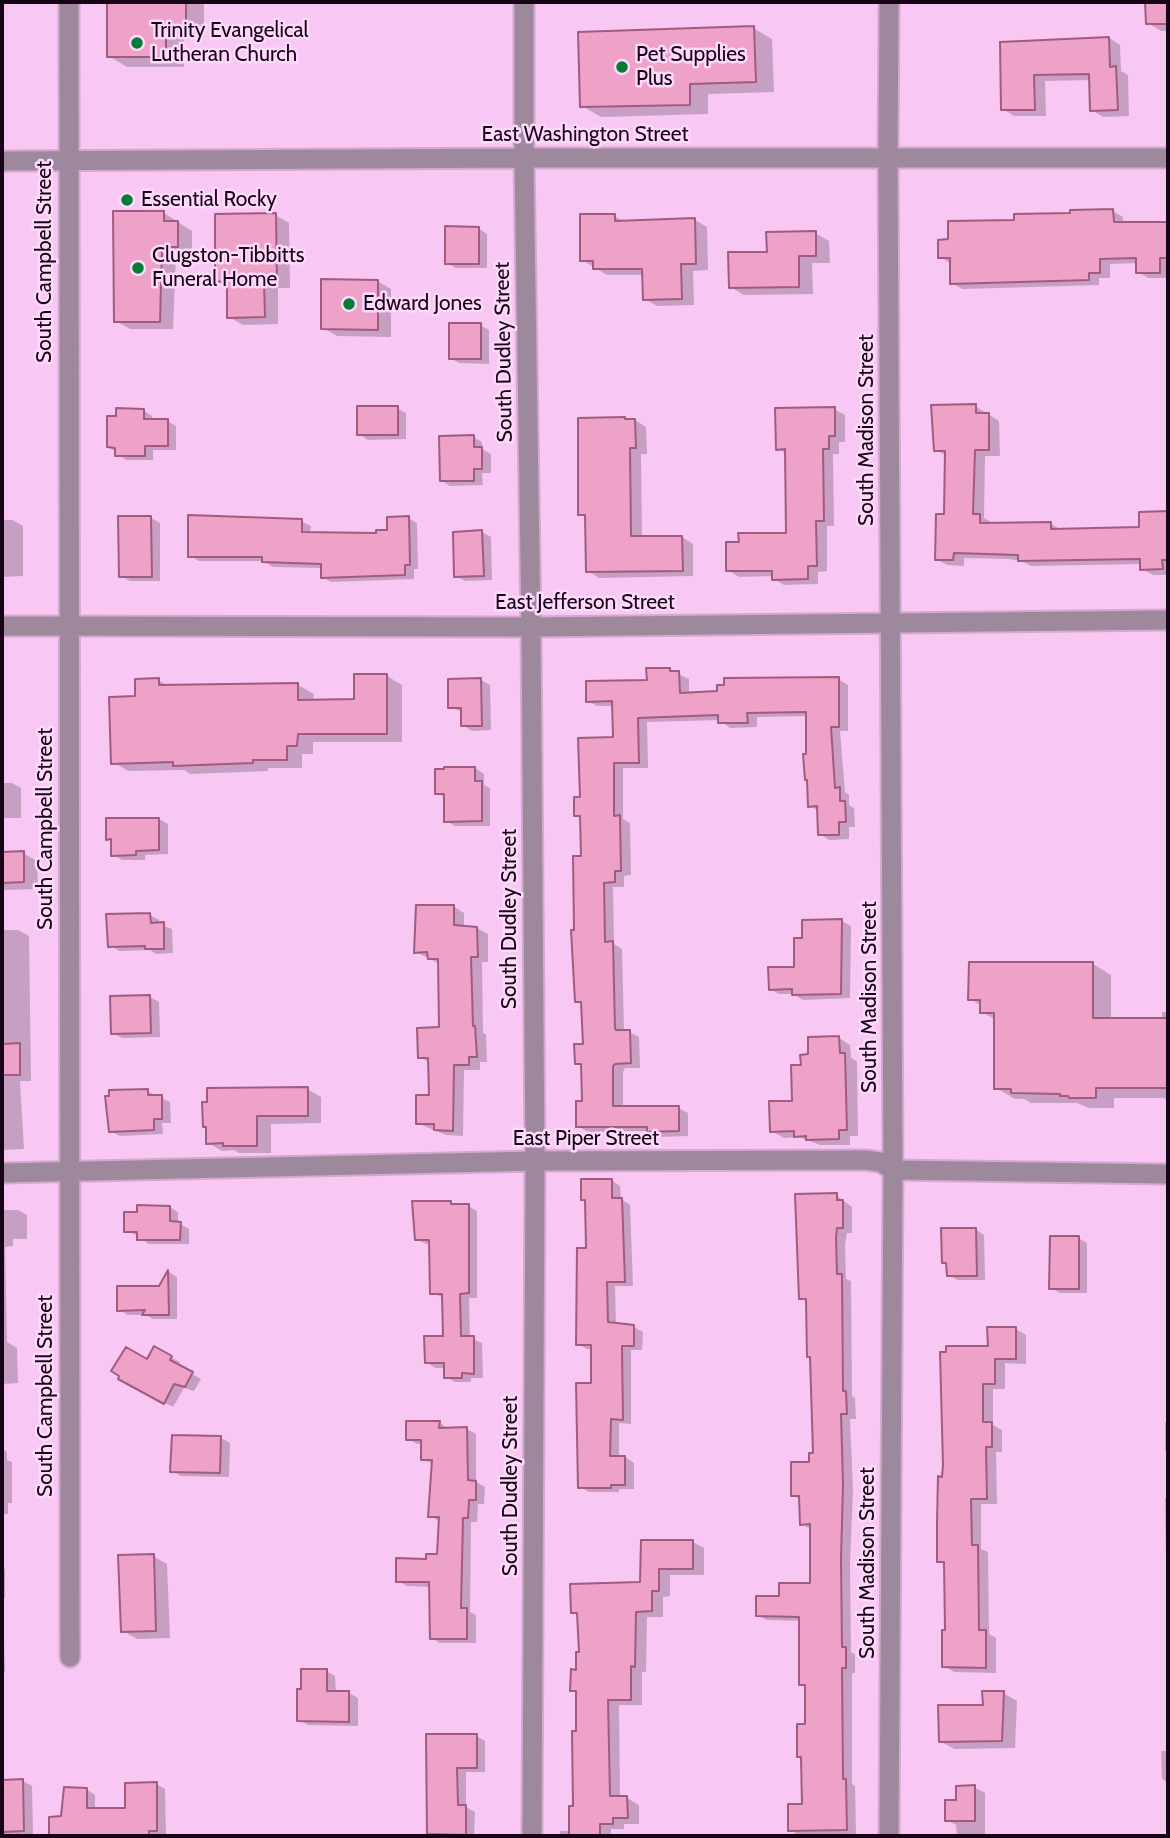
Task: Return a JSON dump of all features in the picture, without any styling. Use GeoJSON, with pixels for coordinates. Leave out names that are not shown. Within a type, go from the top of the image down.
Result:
{"type":"FeatureCollection","features":[{"type":"Feature","properties":{"kind":"street","name":"South Campbell Street"},"geometry":{"type":"LineString","coordinates":[[69,2],[70,1657]]}},
{"type":"Feature","properties":{"kind":"street","name":"South Dudley Street"},"geometry":{"type":"LineString","coordinates":[[524,2],[535,1161],[532,1836]]}},
{"type":"Feature","properties":{"kind":"street","name":"South Madison Street"},"geometry":{"type":"LineString","coordinates":[[889,2],[893,1170],[889,1836]]}},
{"type":"Feature","properties":{"kind":"street","name":"East Washington Street"},"geometry":{"type":"LineString","coordinates":[[2,161],[1168,158]]}},
{"type":"Feature","properties":{"kind":"street","name":"East Jefferson Street"},"geometry":{"type":"LineString","coordinates":[[2,626],[531,626],[1168,620]]}},
{"type":"Feature","properties":{"kind":"street","name":"East Piper Street"},"geometry":{"type":"LineString","coordinates":[[2,1172],[535,1161],[866,1160],[893,1170],[1168,1174]]}},
{"type":"Feature","properties":{"kind":"building","name":"Trinity Evangelical Lutheran Church"},"geometry":{"type":"Polygon","coordinates":[[[107,2],[186,2],[186,28],[166,28],[166,57],[107,57],[107,2]]]}},
{"type":"Feature","properties":{"kind":"building"},"geometry":{"type":"Polygon","coordinates":[[[1145,2],[1168,2],[1168,24],[1146,24],[1145,2]]]}},
{"type":"Feature","properties":{"kind":"building"},"geometry":{"type":"Polygon","coordinates":[[[754,26],[756,82],[690,84],[690,105],[580,107],[578,32],[754,26]]]}},
{"type":"Feature","properties":{"kind":"building"},"geometry":{"type":"Polygon","coordinates":[[[1109,37],[1110,67],[1116,66],[1118,110],[1090,111],[1089,74],[1034,75],[1035,110],[1001,110],[1000,42],[1109,37]]]}},
{"type":"Feature","properties":{"kind":"building"},"geometry":{"type":"Polygon","coordinates":[[[1113,209],[1114,222],[1168,222],[1168,258],[1160,258],[1160,273],[1136,273],[1136,258],[1100,259],[1100,273],[1089,273],[1089,280],[950,284],[950,258],[938,258],[938,240],[948,239],[948,221],[1014,220],[1014,214],[1113,209]]]}},
{"type":"Feature","properties":{"kind":"building","name":"Clugston-Tibbitts Funeral Home"},"geometry":{"type":"Polygon","coordinates":[[[113,211],[164,211],[164,221],[178,221],[178,247],[162,247],[160,322],[114,322],[113,211]]]}},
{"type":"Feature","properties":{"kind":"building"},"geometry":{"type":"Polygon","coordinates":[[[276,213],[277,281],[264,281],[265,317],[227,318],[227,281],[215,282],[215,214],[276,213]]]}},
{"type":"Feature","properties":{"kind":"building"},"geometry":{"type":"Polygon","coordinates":[[[580,214],[615,214],[615,221],[695,218],[696,264],[681,264],[682,299],[643,300],[642,269],[593,269],[593,261],[580,261],[580,214]]]}},
{"type":"Feature","properties":{"kind":"building"},"geometry":{"type":"Polygon","coordinates":[[[445,226],[479,227],[479,264],[445,264],[445,226]]]}},
{"type":"Feature","properties":{"kind":"building"},"geometry":{"type":"Polygon","coordinates":[[[816,231],[816,256],[799,256],[799,287],[729,288],[728,252],[767,252],[766,232],[816,231]]]}},
{"type":"Feature","properties":{"kind":"building","name":"Edward Jones"},"geometry":{"type":"Polygon","coordinates":[[[321,279],[378,280],[378,330],[321,329],[321,279]]]}},
{"type":"Feature","properties":{"kind":"building"},"geometry":{"type":"Polygon","coordinates":[[[449,323],[481,323],[481,359],[449,359],[449,323]]]}},
{"type":"Feature","properties":{"kind":"building"},"geometry":{"type":"Polygon","coordinates":[[[976,404],[976,413],[989,413],[989,450],[975,450],[973,514],[980,514],[980,523],[1051,522],[1051,529],[1139,527],[1139,512],[1168,511],[1168,560],[1162,560],[1163,569],[1140,570],[1140,559],[1018,561],[1018,555],[954,553],[953,560],[935,560],[936,514],[944,514],[945,451],[934,451],[931,405],[976,404]]]}},
{"type":"Feature","properties":{"kind":"building"},"geometry":{"type":"Polygon","coordinates":[[[357,406],[398,406],[398,435],[357,435],[357,406]]]}},
{"type":"Feature","properties":{"kind":"building"},"geometry":{"type":"Polygon","coordinates":[[[835,407],[835,436],[829,436],[829,449],[823,449],[824,521],[816,521],[817,566],[808,566],[808,579],[772,580],[772,571],[726,571],[726,542],[739,542],[738,533],[786,533],[785,449],[776,450],[775,408],[835,407]]]}},
{"type":"Feature","properties":{"kind":"building"},"geometry":{"type":"Polygon","coordinates":[[[116,408],[144,409],[144,419],[168,419],[168,446],[145,446],[145,456],[115,456],[115,448],[107,447],[107,416],[116,416],[116,408]]]}},
{"type":"Feature","properties":{"kind":"building"},"geometry":{"type":"Polygon","coordinates":[[[578,418],[635,419],[636,448],[630,448],[631,536],[682,536],[683,571],[586,572],[585,515],[578,515],[578,418]]]}},
{"type":"Feature","properties":{"kind":"building"},"geometry":{"type":"Polygon","coordinates":[[[474,435],[474,447],[482,447],[482,469],[474,469],[474,481],[440,481],[439,436],[474,435]]]}},
{"type":"Feature","properties":{"kind":"building"},"geometry":{"type":"Polygon","coordinates":[[[188,515],[302,519],[302,532],[376,533],[376,530],[387,530],[387,517],[409,516],[410,565],[405,565],[405,575],[321,578],[321,564],[262,562],[262,557],[188,557],[188,515]]]}},
{"type":"Feature","properties":{"kind":"building"},"geometry":{"type":"Polygon","coordinates":[[[118,516],[151,516],[152,577],[119,577],[118,516]]]}},
{"type":"Feature","properties":{"kind":"building"},"geometry":{"type":"Polygon","coordinates":[[[482,530],[484,576],[454,577],[453,532],[482,530]]]}},
{"type":"Feature","properties":{"kind":"building"},"geometry":{"type":"Polygon","coordinates":[[[646,668],[670,668],[670,671],[679,671],[680,693],[717,691],[717,685],[724,685],[724,678],[839,677],[839,727],[831,727],[835,788],[840,787],[840,801],[845,801],[846,822],[839,822],[839,835],[818,835],[817,806],[808,807],[805,780],[803,754],[806,754],[806,712],[747,713],[748,723],[718,723],[718,715],[638,718],[639,763],[614,763],[614,816],[620,815],[621,871],[615,871],[615,882],[604,883],[605,942],[613,941],[615,1028],[630,1030],[631,1063],[613,1066],[613,1106],[679,1106],[679,1131],[647,1132],[647,1127],[576,1127],[576,1101],[582,1101],[581,1064],[575,1064],[574,1044],[583,1044],[581,1002],[575,1002],[571,930],[574,930],[573,856],[581,856],[580,816],[574,816],[574,797],[580,797],[578,738],[613,737],[612,701],[586,702],[586,681],[647,680],[646,668]]]}},
{"type":"Feature","properties":{"kind":"building"},"geometry":{"type":"Polygon","coordinates":[[[354,674],[387,674],[387,734],[298,734],[297,746],[287,746],[287,760],[173,766],[173,762],[111,764],[109,697],[135,696],[135,679],[159,678],[159,685],[298,683],[298,700],[354,699],[354,674]]]}},
{"type":"Feature","properties":{"kind":"building"},"geometry":{"type":"Polygon","coordinates":[[[481,678],[482,726],[461,726],[461,708],[448,708],[448,679],[481,678]]]}},
{"type":"Feature","properties":{"kind":"building"},"geometry":{"type":"Polygon","coordinates":[[[475,767],[475,781],[482,781],[482,821],[444,822],[444,794],[435,794],[435,769],[475,767]]]}},
{"type":"Feature","properties":{"kind":"building"},"geometry":{"type":"Polygon","coordinates":[[[106,818],[159,818],[159,850],[136,851],[136,855],[111,856],[111,839],[106,840],[106,818]]]}},
{"type":"Feature","properties":{"kind":"building"},"geometry":{"type":"Polygon","coordinates":[[[24,851],[24,882],[2,883],[2,852],[24,851]]]}},
{"type":"Feature","properties":{"kind":"building"},"geometry":{"type":"Polygon","coordinates":[[[416,905],[454,905],[454,925],[477,927],[478,957],[471,957],[473,1026],[477,1057],[469,1057],[469,1065],[454,1065],[453,1131],[434,1130],[434,1124],[416,1124],[416,1095],[429,1095],[428,1058],[418,1058],[417,1028],[439,1027],[438,959],[428,959],[427,952],[414,953],[416,905]]]}},
{"type":"Feature","properties":{"kind":"building"},"geometry":{"type":"Polygon","coordinates":[[[150,913],[151,923],[164,922],[164,949],[145,949],[145,946],[108,947],[106,914],[150,913]]]}},
{"type":"Feature","properties":{"kind":"building"},"geometry":{"type":"Polygon","coordinates":[[[842,919],[841,994],[792,995],[792,989],[769,990],[768,967],[794,967],[794,938],[802,938],[802,920],[842,919]]]}},
{"type":"Feature","properties":{"kind":"building"},"geometry":{"type":"Polygon","coordinates":[[[969,962],[1093,962],[1093,1018],[1168,1018],[1168,1088],[1096,1088],[1096,1098],[1011,1093],[1011,1089],[994,1089],[994,1013],[980,1013],[980,1000],[968,1000],[969,962]]]}},
{"type":"Feature","properties":{"kind":"building"},"geometry":{"type":"Polygon","coordinates":[[[150,995],[151,1033],[111,1034],[110,996],[150,995]]]}},
{"type":"Feature","properties":{"kind":"building"},"geometry":{"type":"Polygon","coordinates":[[[839,1036],[840,1053],[845,1053],[847,1130],[839,1130],[839,1139],[806,1140],[806,1136],[794,1137],[794,1131],[770,1132],[769,1101],[792,1101],[791,1065],[801,1065],[800,1055],[808,1054],[808,1037],[839,1036]]]}},
{"type":"Feature","properties":{"kind":"building"},"geometry":{"type":"Polygon","coordinates":[[[20,1043],[20,1075],[2,1075],[2,1044],[20,1043]]]}},
{"type":"Feature","properties":{"kind":"building"},"geometry":{"type":"Polygon","coordinates":[[[308,1087],[308,1116],[257,1116],[257,1146],[206,1144],[202,1102],[207,1102],[207,1088],[308,1087]]]}},
{"type":"Feature","properties":{"kind":"building"},"geometry":{"type":"Polygon","coordinates":[[[148,1089],[148,1095],[162,1095],[162,1119],[154,1119],[154,1130],[109,1132],[105,1096],[109,1096],[109,1090],[148,1089]]]}},
{"type":"Feature","properties":{"kind":"building"},"geometry":{"type":"Polygon","coordinates":[[[581,1179],[612,1179],[612,1198],[622,1198],[625,1282],[607,1282],[608,1322],[634,1325],[634,1346],[622,1346],[623,1420],[611,1419],[610,1456],[625,1456],[625,1485],[611,1485],[611,1488],[578,1488],[576,1383],[591,1383],[591,1345],[576,1345],[577,1248],[586,1248],[585,1200],[581,1200],[581,1179]]]}},
{"type":"Feature","properties":{"kind":"building"},"geometry":{"type":"Polygon","coordinates":[[[837,1193],[837,1200],[843,1200],[843,1228],[837,1228],[836,1238],[837,1274],[842,1274],[843,1391],[846,1391],[847,1414],[841,1414],[841,1559],[842,1647],[846,1647],[846,1668],[842,1668],[843,1779],[846,1779],[847,1830],[788,1831],[788,1804],[802,1804],[797,1724],[805,1724],[805,1685],[799,1685],[799,1617],[756,1616],[756,1596],[779,1596],[779,1583],[810,1583],[810,1524],[800,1525],[799,1496],[791,1496],[791,1462],[809,1462],[809,1453],[813,1453],[806,1299],[799,1299],[795,1194],[837,1193]]]}},
{"type":"Feature","properties":{"kind":"building"},"geometry":{"type":"Polygon","coordinates":[[[412,1201],[469,1204],[469,1293],[460,1294],[461,1336],[474,1336],[474,1374],[462,1373],[462,1378],[444,1378],[444,1363],[425,1363],[424,1336],[443,1336],[442,1294],[430,1294],[429,1240],[415,1240],[412,1201]]]}},
{"type":"Feature","properties":{"kind":"building"},"geometry":{"type":"Polygon","coordinates":[[[137,1205],[170,1206],[170,1221],[181,1222],[180,1240],[137,1240],[137,1232],[124,1232],[124,1212],[137,1212],[137,1205]]]}},
{"type":"Feature","properties":{"kind":"building"},"geometry":{"type":"Polygon","coordinates":[[[941,1228],[976,1228],[977,1276],[947,1276],[946,1263],[942,1263],[941,1228]]]}},
{"type":"Feature","properties":{"kind":"building"},"geometry":{"type":"Polygon","coordinates":[[[1050,1236],[1079,1236],[1079,1289],[1049,1289],[1050,1236]]]}},
{"type":"Feature","properties":{"kind":"building"},"geometry":{"type":"Polygon","coordinates":[[[168,1270],[169,1315],[142,1315],[145,1310],[117,1311],[117,1286],[159,1286],[168,1270]]]}},
{"type":"Feature","properties":{"kind":"building"},"geometry":{"type":"Polygon","coordinates":[[[987,1327],[1016,1327],[1016,1359],[995,1359],[995,1384],[983,1384],[983,1422],[992,1422],[992,1447],[986,1447],[987,1499],[971,1499],[972,1545],[978,1545],[979,1630],[986,1630],[986,1668],[942,1667],[942,1630],[945,1630],[944,1562],[937,1562],[938,1476],[942,1477],[943,1465],[940,1352],[946,1352],[946,1346],[988,1346],[987,1327]]]}},
{"type":"Feature","properties":{"kind":"building"},"geometry":{"type":"Polygon","coordinates":[[[154,1346],[172,1356],[170,1360],[193,1372],[185,1387],[174,1384],[164,1404],[118,1379],[119,1376],[111,1371],[126,1347],[147,1359],[154,1346]]]}},
{"type":"Feature","properties":{"kind":"building"},"geometry":{"type":"Polygon","coordinates":[[[406,1421],[440,1421],[439,1428],[467,1427],[468,1480],[476,1481],[476,1500],[469,1500],[468,1518],[463,1518],[461,1608],[467,1608],[467,1639],[430,1639],[429,1582],[396,1582],[396,1558],[426,1559],[426,1554],[437,1554],[439,1517],[428,1517],[432,1460],[421,1460],[421,1440],[406,1440],[406,1421]]]}},
{"type":"Feature","properties":{"kind":"building"},"geometry":{"type":"Polygon","coordinates":[[[172,1435],[221,1436],[220,1473],[170,1472],[172,1435]]]}},
{"type":"Feature","properties":{"kind":"building"},"geometry":{"type":"Polygon","coordinates":[[[641,1540],[693,1540],[693,1569],[659,1569],[659,1591],[652,1591],[652,1611],[636,1612],[635,1667],[631,1666],[631,1700],[608,1700],[610,1796],[627,1796],[628,1818],[613,1818],[613,1824],[600,1824],[600,1836],[569,1836],[569,1806],[573,1806],[572,1731],[576,1731],[576,1691],[570,1691],[571,1669],[576,1670],[576,1652],[579,1652],[577,1613],[571,1613],[570,1584],[640,1582],[641,1540]]]}},
{"type":"Feature","properties":{"kind":"building"},"geometry":{"type":"Polygon","coordinates":[[[154,1554],[156,1631],[121,1632],[118,1555],[154,1554]]]}},
{"type":"Feature","properties":{"kind":"building"},"geometry":{"type":"Polygon","coordinates":[[[301,1669],[327,1669],[327,1691],[349,1691],[349,1722],[297,1721],[297,1689],[301,1689],[301,1669]]]}},
{"type":"Feature","properties":{"kind":"building"},"geometry":{"type":"Polygon","coordinates":[[[982,1691],[1004,1691],[1002,1741],[939,1742],[938,1705],[983,1705],[982,1691]]]}},
{"type":"Feature","properties":{"kind":"building"},"geometry":{"type":"Polygon","coordinates":[[[426,1734],[477,1734],[477,1768],[457,1768],[458,1805],[466,1805],[466,1835],[427,1834],[426,1734]]]}},
{"type":"Feature","properties":{"kind":"building"},"geometry":{"type":"Polygon","coordinates":[[[23,1779],[24,1831],[2,1832],[2,1780],[23,1779]]]}},
{"type":"Feature","properties":{"kind":"building"},"geometry":{"type":"Polygon","coordinates":[[[157,1782],[157,1831],[149,1831],[149,1836],[49,1836],[49,1817],[61,1816],[64,1787],[87,1788],[87,1808],[125,1808],[125,1783],[157,1782]]]}},
{"type":"Feature","properties":{"kind":"building"},"geometry":{"type":"Polygon","coordinates":[[[975,1785],[975,1821],[945,1821],[945,1800],[956,1800],[956,1786],[975,1785]]]}},
{"type":"Feature","properties":{"kind":"place","name":"Trinity Evangelical Lutheran Church"},"geometry":{"type":"Point","coordinates":[137,43]}},
{"type":"Feature","properties":{"kind":"place","name":"Pet Supplies Plus"},"geometry":{"type":"Point","coordinates":[622,67]}},
{"type":"Feature","properties":{"kind":"place","name":"Essential Rocky"},"geometry":{"type":"Point","coordinates":[127,200]}},
{"type":"Feature","properties":{"kind":"place","name":"Clugston-Tibbitts Funeral Home"},"geometry":{"type":"Point","coordinates":[138,268]}},
{"type":"Feature","properties":{"kind":"place","name":"Edward Jones"},"geometry":{"type":"Point","coordinates":[349,304]}}]}
